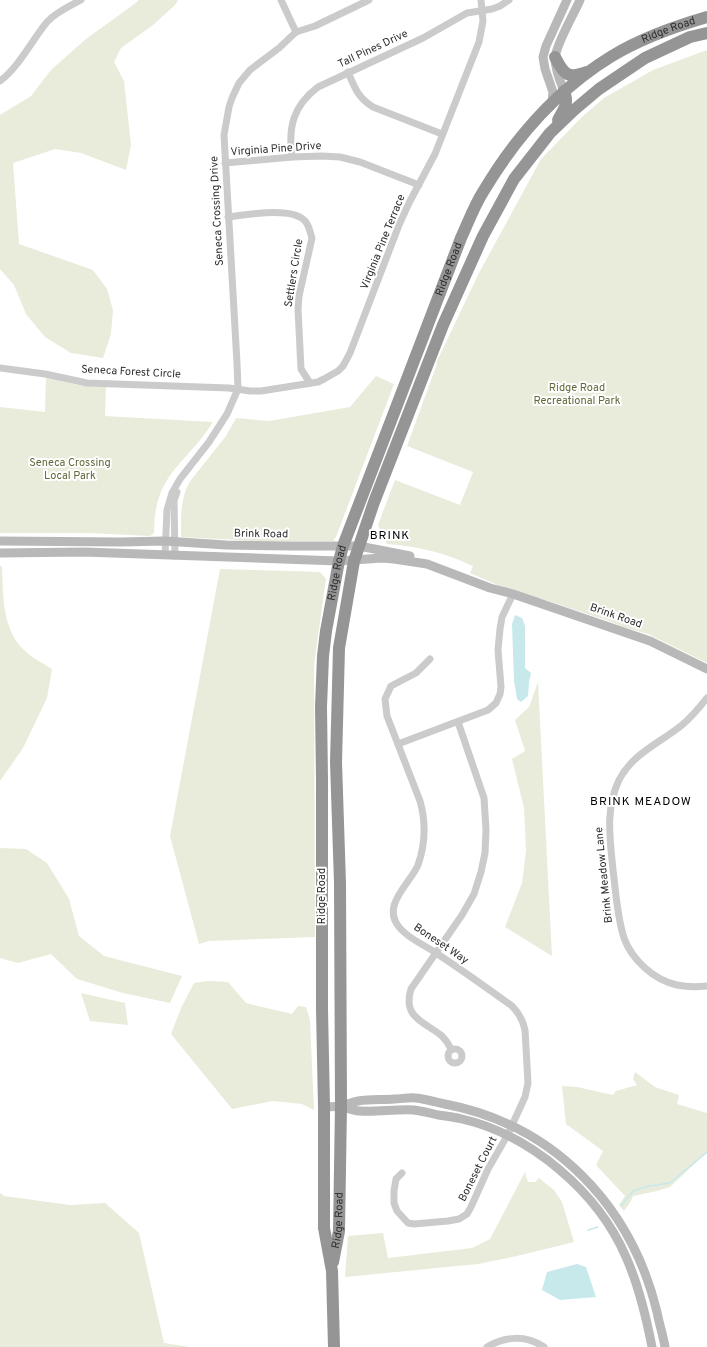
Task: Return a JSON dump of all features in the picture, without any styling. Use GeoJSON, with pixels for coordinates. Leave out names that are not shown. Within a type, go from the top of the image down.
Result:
{"type":"FeatureCollection","features":[{"type":"Feature","properties":{"kind":"highway","name":"Ridge Road"},"geometry":{"type":"LineString","coordinates":[[334,1347],[332,1272],[324,1228],[321,707],[323,656],[327,625],[343,546],[464,232],[482,193],[503,161],[552,103],[592,70],[612,56],[636,44],[707,16]]}},
{"type":"Feature","properties":{"kind":"highway","name":"Ridge Road"},"geometry":{"type":"LineString","coordinates":[[332,1272],[339,1231],[341,1106],[340,884],[336,762],[339,648],[354,561],[374,502],[443,325],[483,236],[514,179],[550,133],[599,89],[645,58],[690,37],[707,33]]}},
{"type":"Feature","properties":{"kind":"highway"},"geometry":{"type":"LineString","coordinates":[[664,49],[707,39]]}},
{"type":"Feature","properties":{"kind":"highway"},"geometry":{"type":"LineString","coordinates":[[555,57],[561,68],[568,75],[577,76],[592,70]]}},
{"type":"Feature","properties":{"kind":"highway"},"geometry":{"type":"LineString","coordinates":[[550,133],[565,109],[567,99],[564,92]]}},
{"type":"Feature","properties":{"kind":"main road"},"geometry":{"type":"LineString","coordinates":[[552,103],[553,92],[545,69],[543,57],[546,46],[567,0]]}},
{"type":"Feature","properties":{"kind":"main road"},"geometry":{"type":"LineString","coordinates":[[564,92],[557,73],[555,57],[580,0]]}},
{"type":"Feature","properties":{"kind":"main road","name":"Brink Road"},"geometry":{"type":"LineString","coordinates":[[0,541],[170,541],[233,545],[359,546],[424,559],[499,587],[513,594]]}},
{"type":"Feature","properties":{"kind":"main road","name":"Brink Road"},"geometry":{"type":"LineString","coordinates":[[0,553],[84,552],[339,561],[382,558],[427,564],[490,588],[513,594],[650,641],[707,669]]}},
{"type":"Feature","properties":{"kind":"main road"},"geometry":{"type":"LineString","coordinates":[[324,1107],[341,1106],[357,1101],[415,1098],[464,1107],[513,1125],[540,1141],[564,1158],[592,1185],[611,1209],[627,1234],[641,1263],[654,1300],[665,1347]]}},
{"type":"Feature","properties":{"kind":"main road"},"geometry":{"type":"LineString","coordinates":[[341,1106],[358,1111],[414,1110],[463,1119],[507,1136],[545,1159],[581,1190],[600,1214],[616,1238],[626,1256],[637,1283],[652,1347]]}},
{"type":"Feature","properties":{"kind":"street"},"geometry":{"type":"LineString","coordinates":[[0,81],[11,71],[48,21],[62,10],[81,0]]}},
{"type":"Feature","properties":{"kind":"street"},"geometry":{"type":"LineString","coordinates":[[281,0],[296,32]]}},
{"type":"Feature","properties":{"kind":"street","name":"Seneca Crossing Drive"},"geometry":{"type":"LineString","coordinates":[[165,555],[170,541],[174,501],[180,479],[221,425],[238,389],[224,135],[229,107],[239,83],[250,70],[279,48],[296,32],[315,26],[368,0]]}},
{"type":"Feature","properties":{"kind":"street","name":"Virginia Pine Terrace"},"geometry":{"type":"LineString","coordinates":[[238,389],[261,391],[318,382],[331,376],[343,366],[348,357],[409,203],[435,154],[479,42],[483,22],[481,0]]}},
{"type":"Feature","properties":{"kind":"street","name":"Tall Pines Drive"},"geometry":{"type":"LineString","coordinates":[[292,157],[290,136],[297,110],[310,93],[318,87],[423,38],[467,13],[500,6],[509,0]]}},
{"type":"Feature","properties":{"kind":"street"},"geometry":{"type":"LineString","coordinates":[[348,72],[355,89],[361,99],[366,103],[442,134]]}},
{"type":"Feature","properties":{"kind":"street","name":"Virginia Pine Drive"},"geometry":{"type":"LineString","coordinates":[[225,163],[292,157],[340,157],[360,162],[419,185]]}},
{"type":"Feature","properties":{"kind":"street","name":"Settlers Circle"},"geometry":{"type":"LineString","coordinates":[[228,216],[280,212],[290,213],[303,219],[308,225],[312,238],[299,296],[298,309],[302,369],[310,383]]}},
{"type":"Feature","properties":{"kind":"street","name":"Seneca Forest Circle"},"geometry":{"type":"LineString","coordinates":[[0,368],[45,374],[87,383],[238,389]]}},
{"type":"Feature","properties":{"kind":"street","name":"Seneca Crossing Drive"},"geometry":{"type":"LineString","coordinates":[[170,541],[175,556]]}},
{"type":"Feature","properties":{"kind":"street"},"geometry":{"type":"LineString","coordinates":[[398,744],[488,710],[496,703],[499,698],[501,687],[498,650],[500,629],[502,617],[513,594]]}},
{"type":"Feature","properties":{"kind":"street","name":"Boneset Way"},"geometry":{"type":"LineString","coordinates":[[430,659],[416,673],[391,686],[385,699],[386,716],[422,807],[424,827],[423,841],[418,864],[410,879],[397,896],[394,904],[394,918],[398,926],[404,932],[512,1006],[519,1013],[523,1022],[526,1040],[528,1084],[526,1097],[507,1136]]}},
{"type":"Feature","properties":{"kind":"street","name":"Brink Meadow Lane"},"geometry":{"type":"LineString","coordinates":[[707,698],[681,726],[647,748],[634,759],[618,782],[612,801],[609,831],[619,920],[625,940],[633,956],[650,972],[665,981],[676,985],[693,987],[707,986]]}},
{"type":"Feature","properties":{"kind":"street"},"geometry":{"type":"LineString","coordinates":[[451,1049],[443,1037],[414,1016],[410,1006],[409,996],[411,989],[462,915],[474,894],[485,853],[486,830],[484,798],[458,722]]}},
{"type":"Feature","properties":{"kind":"street","name":"Boneset Court"},"geometry":{"type":"LineString","coordinates":[[402,1173],[396,1179],[394,1202],[397,1211],[408,1223],[414,1224],[459,1219],[467,1214],[488,1169],[507,1136]]}},
{"type":"Feature","properties":{"kind":"street"},"geometry":{"type":"LineString","coordinates":[[487,1347],[502,1340],[511,1338],[525,1339],[544,1347]]}},
{"type":"Feature","properties":{"kind":"green space"},"geometry":{"type":"Polygon","coordinates":[[[139,0],[178,0],[175,5],[153,25],[121,48],[114,62],[124,81],[131,145],[126,170],[81,153],[55,149],[13,163],[19,244],[93,270],[107,289],[113,310],[111,334],[103,358],[71,353],[45,337],[26,314],[14,285],[0,269],[0,115],[31,96],[51,70],[86,39],[139,0]]]}},
{"type":"Feature","properties":{"kind":"green space","name":"Ridge Road Recreational Park"},"geometry":{"type":"Polygon","coordinates":[[[707,50],[707,663],[648,634],[539,598],[539,603],[470,573],[473,566],[452,557],[410,546],[387,544],[378,525],[395,480],[460,505],[473,472],[407,446],[437,364],[436,363],[479,273],[541,159],[583,116],[604,98],[653,70],[707,50]]]}},
{"type":"Feature","properties":{"kind":"green space"},"geometry":{"type":"Polygon","coordinates":[[[376,376],[394,384],[336,537],[333,541],[258,541],[181,537],[182,507],[187,487],[226,436],[236,418],[269,421],[350,407],[376,376]]]}},
{"type":"Feature","properties":{"kind":"green space","name":"Seneca Crossing Local Park"},"geometry":{"type":"Polygon","coordinates":[[[46,378],[83,386],[106,387],[105,416],[213,422],[165,483],[159,497],[155,513],[154,533],[150,536],[89,533],[0,533],[0,407],[45,412],[46,378]]]}},
{"type":"Feature","properties":{"kind":"green space"},"geometry":{"type":"Polygon","coordinates":[[[0,566],[2,566],[5,608],[14,637],[27,653],[52,669],[47,698],[23,748],[0,781],[0,566]]]}},
{"type":"Feature","properties":{"kind":"green space"},"geometry":{"type":"Polygon","coordinates":[[[220,569],[320,572],[326,579],[314,665],[315,937],[209,941],[199,944],[170,836],[220,569]]]}},
{"type":"Feature","properties":{"kind":"green space"},"geometry":{"type":"Polygon","coordinates":[[[538,682],[552,956],[505,927],[522,883],[526,851],[524,808],[512,759],[525,751],[515,720],[529,707],[538,682]]]}},
{"type":"Feature","properties":{"kind":"green space"},"geometry":{"type":"Polygon","coordinates":[[[0,848],[26,849],[47,863],[69,899],[79,936],[104,956],[182,976],[170,1003],[123,993],[77,979],[51,954],[18,963],[0,958],[0,848]]]}},
{"type":"Feature","properties":{"kind":"green space"},"geometry":{"type":"Polygon","coordinates":[[[208,981],[228,982],[246,1003],[292,1014],[298,1006],[306,1007],[310,1020],[314,1110],[302,1104],[273,1101],[232,1109],[171,1034],[181,1008],[194,983],[208,981]]]}},
{"type":"Feature","properties":{"kind":"green space"},"geometry":{"type":"Polygon","coordinates":[[[81,993],[125,1003],[128,1025],[90,1021],[81,993]]]}},
{"type":"Feature","properties":{"kind":"green space"},"geometry":{"type":"Polygon","coordinates":[[[635,1072],[655,1087],[679,1095],[677,1104],[707,1113],[707,1152],[670,1187],[633,1196],[624,1211],[619,1205],[625,1196],[596,1165],[603,1151],[566,1124],[562,1086],[577,1087],[613,1095],[616,1091],[637,1085],[633,1079],[635,1072]]]}},
{"type":"Feature","properties":{"kind":"green space"},"geometry":{"type":"Polygon","coordinates":[[[525,1172],[528,1182],[535,1182],[539,1178],[554,1190],[562,1202],[574,1242],[478,1264],[345,1277],[348,1236],[383,1233],[388,1258],[472,1248],[490,1239],[525,1172]]]}},
{"type":"Feature","properties":{"kind":"green space"},"geometry":{"type":"Polygon","coordinates":[[[0,1193],[4,1196],[70,1205],[105,1203],[139,1233],[164,1343],[190,1347],[0,1347],[0,1193]]]}},
{"type":"Feature","properties":{"kind":"water"},"geometry":{"type":"Polygon","coordinates":[[[515,615],[522,618],[525,626],[525,668],[531,673],[528,696],[521,702],[517,699],[514,681],[512,624],[515,615]]]}},
{"type":"Feature","properties":{"kind":"water"},"geometry":{"type":"Polygon","coordinates":[[[577,1264],[586,1267],[596,1297],[560,1300],[542,1290],[547,1272],[577,1264]]]}},
{"type":"Feature","properties":{"kind":"waterway"},"geometry":{"type":"LineString","coordinates":[[621,1206],[633,1191],[649,1186],[670,1183],[707,1152]]}},
{"type":"Feature","properties":{"kind":"waterway"},"geometry":{"type":"LineString","coordinates":[[588,1230],[598,1227]]}},
{"type":"Feature","properties":{"kind":"district","name":"BRINK"},"geometry":{"type":"Point","coordinates":[390,536]}},
{"type":"Feature","properties":{"kind":"district","name":"BRINK MEADOW"},"geometry":{"type":"Point","coordinates":[641,802]}}]}
